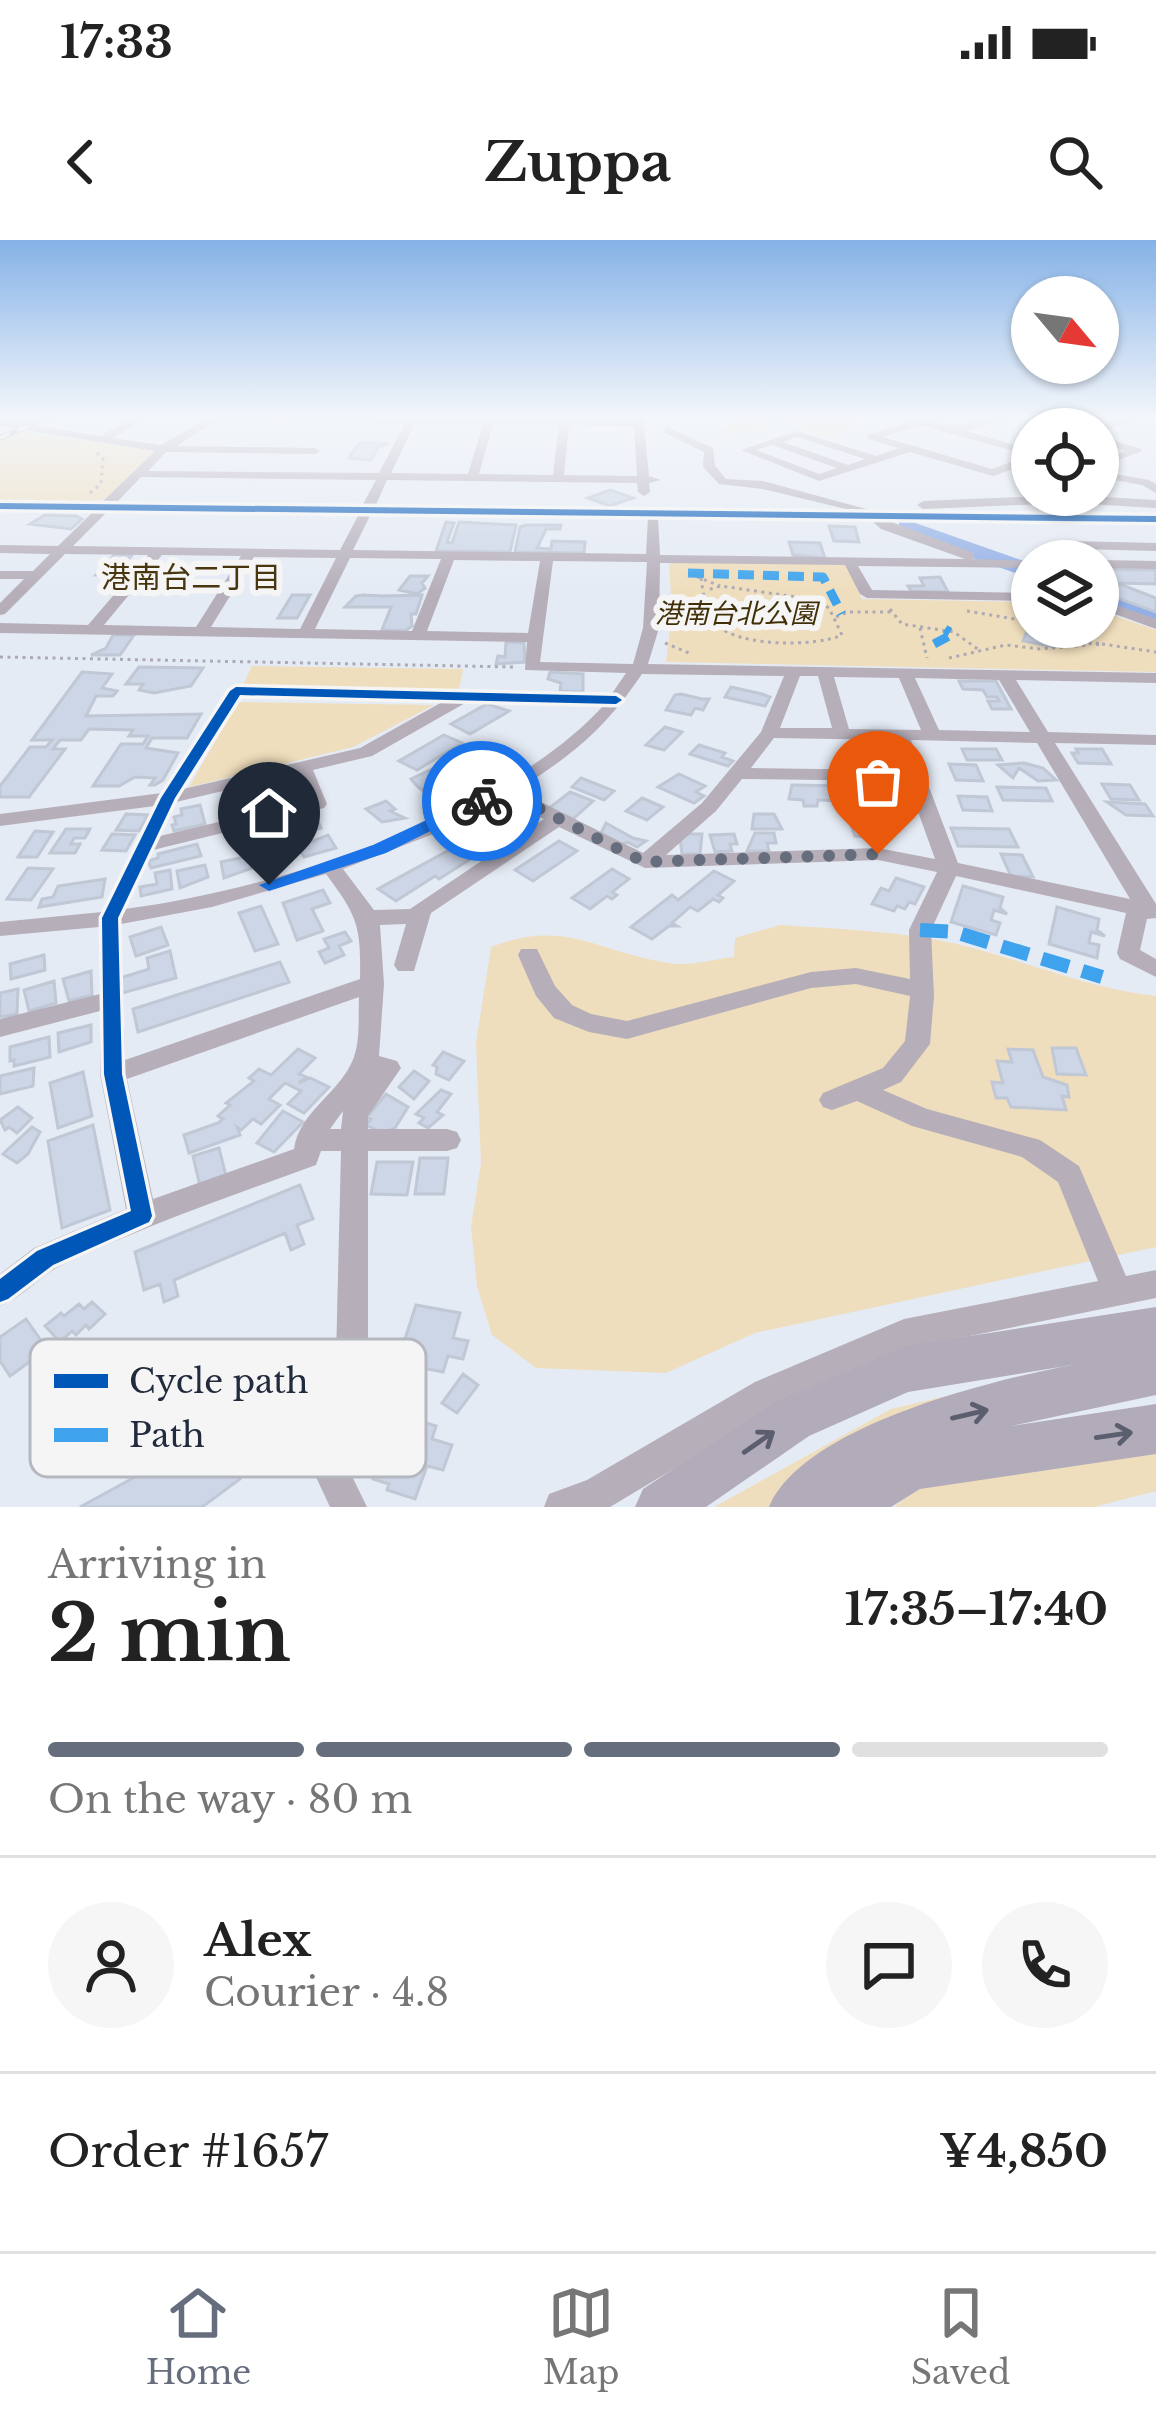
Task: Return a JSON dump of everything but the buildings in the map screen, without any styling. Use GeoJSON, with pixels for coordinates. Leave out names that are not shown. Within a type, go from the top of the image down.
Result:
{"type":"FeatureCollection","features":[{"type":"Feature","properties":{"kind":"highway"},"geometry":{"type":"LineString","coordinates":[[661,1507],[792,1419],[905,1370],[1156,1329]]}},
{"type":"Feature","properties":{"kind":"highway"},"geometry":{"type":"LineString","coordinates":[[795,1507],[865,1452],[928,1423],[1156,1372]]}},
{"type":"Feature","properties":{"kind":"highway"},"geometry":{"type":"LineString","coordinates":[[844,1507],[912,1465],[1156,1429]]}},
{"type":"Feature","properties":{"kind":"street"},"geometry":{"type":"LineString","coordinates":[[0,610],[140,474]]}},
{"type":"Feature","properties":{"kind":"street"},"geometry":{"type":"LineString","coordinates":[[150,474],[649,480]]}},
{"type":"Feature","properties":{"kind":"street"},"geometry":{"type":"LineString","coordinates":[[304,634],[387,474]]}},
{"type":"Feature","properties":{"kind":"street"},"geometry":{"type":"LineString","coordinates":[[0,928],[110,918],[220,897],[331,867],[503,790],[582,735],[639,667],[653,623],[648,474]]}},
{"type":"Feature","properties":{"kind":"street"},"geometry":{"type":"LineString","coordinates":[[716,474],[723,482],[916,521],[1155,525]]}},
{"type":"Feature","properties":{"kind":"street"},"geometry":{"type":"LineString","coordinates":[[809,474],[819,478]]}},
{"type":"Feature","properties":{"kind":"street"},"geometry":{"type":"LineString","coordinates":[[787,492],[830,474]]}},
{"type":"Feature","properties":{"kind":"street"},"geometry":{"type":"LineString","coordinates":[[1119,475],[1145,482],[1156,491]]}},
{"type":"Feature","properties":{"kind":"street"},"geometry":{"type":"LineString","coordinates":[[1119,490],[1156,491]]}},
{"type":"Feature","properties":{"kind":"street"},"geometry":{"type":"LineString","coordinates":[[876,515],[957,500],[1011,498]]}},
{"type":"Feature","properties":{"kind":"street"},"geometry":{"type":"LineString","coordinates":[[1119,501],[1156,504]]}},
{"type":"Feature","properties":{"kind":"street"},"geometry":{"type":"LineString","coordinates":[[0,508],[876,515],[1155,525]]}},
{"type":"Feature","properties":{"kind":"street"},"geometry":{"type":"LineString","coordinates":[[876,515],[885,526],[1011,571]]}},
{"type":"Feature","properties":{"kind":"street"},"geometry":{"type":"LineString","coordinates":[[916,521],[1011,559]]}},
{"type":"Feature","properties":{"kind":"street"},"geometry":{"type":"LineString","coordinates":[[1119,546],[1156,547]]}},
{"type":"Feature","properties":{"kind":"street"},"geometry":{"type":"LineString","coordinates":[[0,549],[1011,564]]}},
{"type":"Feature","properties":{"kind":"street"},"geometry":{"type":"LineString","coordinates":[[92,629],[159,551]]}},
{"type":"Feature","properties":{"kind":"street"},"geometry":{"type":"LineString","coordinates":[[201,632],[250,553]]}},
{"type":"Feature","properties":{"kind":"street"},"geometry":{"type":"LineString","coordinates":[[418,636],[449,554]]}},
{"type":"Feature","properties":{"kind":"street"},"geometry":{"type":"LineString","coordinates":[[547,556],[531,667],[1156,678]]}},
{"type":"Feature","properties":{"kind":"street"},"geometry":{"type":"LineString","coordinates":[[849,561],[867,594],[1011,597]]}},
{"type":"Feature","properties":{"kind":"street"},"geometry":{"type":"LineString","coordinates":[[1119,564],[1156,565]]}},
{"type":"Feature","properties":{"kind":"street"},"geometry":{"type":"LineString","coordinates":[[0,575],[35,575]]}},
{"type":"Feature","properties":{"kind":"street"},"geometry":{"type":"LineString","coordinates":[[1119,611],[1156,624]]}},
{"type":"Feature","properties":{"kind":"street"},"geometry":{"type":"LineString","coordinates":[[0,628],[536,638]]}},
{"type":"Feature","properties":{"kind":"street"},"geometry":{"type":"LineString","coordinates":[[644,862],[709,807],[769,733],[794,670]]}},
{"type":"Feature","properties":{"kind":"street"},"geometry":{"type":"LineString","coordinates":[[825,672],[842,734]]}},
{"type":"Feature","properties":{"kind":"street"},"geometry":{"type":"LineString","coordinates":[[905,673],[932,735]]}},
{"type":"Feature","properties":{"kind":"street"},"geometry":{"type":"LineString","coordinates":[[1004,674],[1151,911]]}},
{"type":"Feature","properties":{"kind":"street"},"geometry":{"type":"LineString","coordinates":[[142,1216],[113,1074],[110,918],[169,799],[236,691],[616,700]]}},
{"type":"Feature","properties":{"kind":"street"},"geometry":{"type":"LineString","coordinates":[[0,820],[169,799],[366,752],[465,696]]}},
{"type":"Feature","properties":{"kind":"street"},"geometry":{"type":"LineString","coordinates":[[769,733],[1153,742]]}},
{"type":"Feature","properties":{"kind":"street"},"geometry":{"type":"LineString","coordinates":[[900,735],[950,868],[920,930],[917,1044],[892,1075],[844,1095],[1030,1148],[1069,1174],[1117,1291]]}},
{"type":"Feature","properties":{"kind":"street"},"geometry":{"type":"LineString","coordinates":[[144,846],[317,804],[303,767]]}},
{"type":"Feature","properties":{"kind":"street"},"geometry":{"type":"LineString","coordinates":[[737,773],[914,776]]}},
{"type":"Feature","properties":{"kind":"street"},"geometry":{"type":"LineString","coordinates":[[503,790],[644,862],[878,854],[1151,911]]}},
{"type":"Feature","properties":{"kind":"street"},"geometry":{"type":"LineString","coordinates":[[406,965],[421,909],[557,819]]}},
{"type":"Feature","properties":{"kind":"street"},"geometry":{"type":"LineString","coordinates":[[0,1292],[45,1258],[142,1216],[306,1157],[309,1140],[329,1105],[366,1062],[372,984],[366,918],[331,867]]}},
{"type":"Feature","properties":{"kind":"street"},"geometry":{"type":"LineString","coordinates":[[1151,911],[1137,912],[1128,953],[1156,969]]}},
{"type":"Feature","properties":{"kind":"street"},"geometry":{"type":"LineString","coordinates":[[366,918],[419,916]]}},
{"type":"Feature","properties":{"kind":"street"},"geometry":{"type":"LineString","coordinates":[[530,956],[544,995],[560,1010],[596,1026],[627,1030],[811,980],[856,976],[922,990]]}},
{"type":"Feature","properties":{"kind":"street"},"geometry":{"type":"LineString","coordinates":[[113,1074],[372,984]]}},
{"type":"Feature","properties":{"kind":"street"},"geometry":{"type":"LineString","coordinates":[[0,1028],[109,1000]]}},
{"type":"Feature","properties":{"kind":"street"},"geometry":{"type":"LineString","coordinates":[[353,1339],[355,1114],[388,1067],[366,1062]]}},
{"type":"Feature","properties":{"kind":"street"},"geometry":{"type":"LineString","coordinates":[[309,1140],[447,1140]]}},
{"type":"Feature","properties":{"kind":"street"},"geometry":{"type":"LineString","coordinates":[[562,1507],[597,1494],[767,1394],[904,1334],[1156,1284]]}},
{"type":"Feature","properties":{"kind":"street"},"geometry":{"type":"LineString","coordinates":[[334,1477],[349,1507]]}},
{"type":"Feature","properties":{"kind":"path"},"geometry":{"type":"LineString","coordinates":[[80,503],[100,484],[99,474]]}},
{"type":"Feature","properties":{"kind":"path"},"geometry":{"type":"LineString","coordinates":[[98,479],[112,476]]}},
{"type":"Feature","properties":{"kind":"path"},"geometry":{"type":"LineString","coordinates":[[688,573],[721,586],[809,597],[831,612],[892,613],[902,624],[954,632],[980,650]]}},
{"type":"Feature","properties":{"kind":"path"},"geometry":{"type":"LineString","coordinates":[[701,578],[701,588],[721,586]]}},
{"type":"Feature","properties":{"kind":"path"},"geometry":{"type":"LineString","coordinates":[[707,590],[703,595],[718,626],[746,638],[829,642],[842,635],[831,612]]}},
{"type":"Feature","properties":{"kind":"path"},"geometry":{"type":"LineString","coordinates":[[960,609],[1011,618]]}},
{"type":"Feature","properties":{"kind":"path"},"geometry":{"type":"LineString","coordinates":[[834,618],[842,614]]}},
{"type":"Feature","properties":{"kind":"path"},"geometry":{"type":"LineString","coordinates":[[920,628],[927,658],[933,658]]}},
{"type":"Feature","properties":{"kind":"path"},"geometry":{"type":"LineString","coordinates":[[922,644],[934,644]]}},
{"type":"Feature","properties":{"kind":"path"},"geometry":{"type":"LineString","coordinates":[[947,658],[1011,646]]}},
{"type":"Feature","properties":{"kind":"path"},"geometry":{"type":"LineString","coordinates":[[1119,647],[1156,652]]}},
{"type":"Feature","properties":{"kind":"path"},"geometry":{"type":"LineString","coordinates":[[0,656],[531,667]]}},
{"type":"Feature","properties":{"kind":"green space"},"geometry":{"type":"Polygon","coordinates":[[[0,474],[130,474],[106,498],[95,502],[0,500],[0,474]]]}},
{"type":"Feature","properties":{"kind":"green space","name":"港南台北公園"},"geometry":{"type":"Polygon","coordinates":[[[669,564],[840,564],[847,566],[862,599],[1011,602],[1011,648],[1119,648],[1119,617],[1156,630],[1156,672],[666,662],[672,610],[669,564]]]}},
{"type":"Feature","properties":{"kind":"green space"},"geometry":{"type":"Polygon","coordinates":[[[252,666],[463,669],[459,690],[454,692],[242,687],[252,666]]]}},
{"type":"Feature","properties":{"kind":"green space"},"geometry":{"type":"Polygon","coordinates":[[[238,702],[434,705],[353,747],[189,787],[238,702]]]}},
{"type":"Feature","properties":{"kind":"green space"},"geometry":{"type":"Polygon","coordinates":[[[780,925],[935,940],[1105,987],[1156,996],[1156,1247],[755,1333],[666,1373],[536,1368],[492,1335],[477,1286],[471,1227],[481,1163],[476,1043],[491,947],[517,939],[561,936],[684,964],[734,957],[735,938],[780,925]]]}},
{"type":"Feature","properties":{"kind":"green space"},"geometry":{"type":"Polygon","coordinates":[[[1088,1363],[769,1507],[714,1507],[891,1409],[1088,1363]]]}},
{"type":"Feature","properties":{"kind":"green space"},"geometry":{"type":"Polygon","coordinates":[[[1156,1447],[1156,1491],[1094,1507],[894,1507],[920,1487],[1156,1447]]]}},
{"type":"Feature","properties":{"kind":"waterway"},"geometry":{"type":"LineString","coordinates":[[907,527],[1011,564]]}},
{"type":"Feature","properties":{"kind":"waterway"},"geometry":{"type":"LineString","coordinates":[[1119,604],[1156,617]]}},
{"type":"Feature","properties":{"kind":"marked path"},"geometry":{"type":"LineString","coordinates":[[688,573],[823,577],[842,614]]}},
{"type":"Feature","properties":{"kind":"marked path"},"geometry":{"type":"LineString","coordinates":[[934,644],[953,634],[945,629]]}},
{"type":"Feature","properties":{"kind":"marked path"},"geometry":{"type":"LineString","coordinates":[[920,930],[955,932],[1102,977]]}},
{"type":"Feature","properties":{"kind":"cycle path"},"geometry":{"type":"LineString","coordinates":[[0,506],[1156,519]]}},
{"type":"Feature","properties":{"kind":"cycle path"},"geometry":{"type":"LineString","coordinates":[[0,1292],[45,1258],[142,1216],[113,1074],[110,918],[168,798],[236,691],[616,700]]}},
{"type":"Feature","properties":{"kind":"way so far"},"geometry":{"type":"LineString","coordinates":[[482,801],[503,790],[644,862],[878,854]]}},
{"type":"Feature","properties":{"kind":"district","name":"港南台二丁目"},"geometry":{"type":"Point","coordinates":[191,577]}},
{"type":"Feature","properties":{"kind":"route"},"geometry":{"type":"LineString","coordinates":[[269,885],[380,849],[482,801]]}}]}
